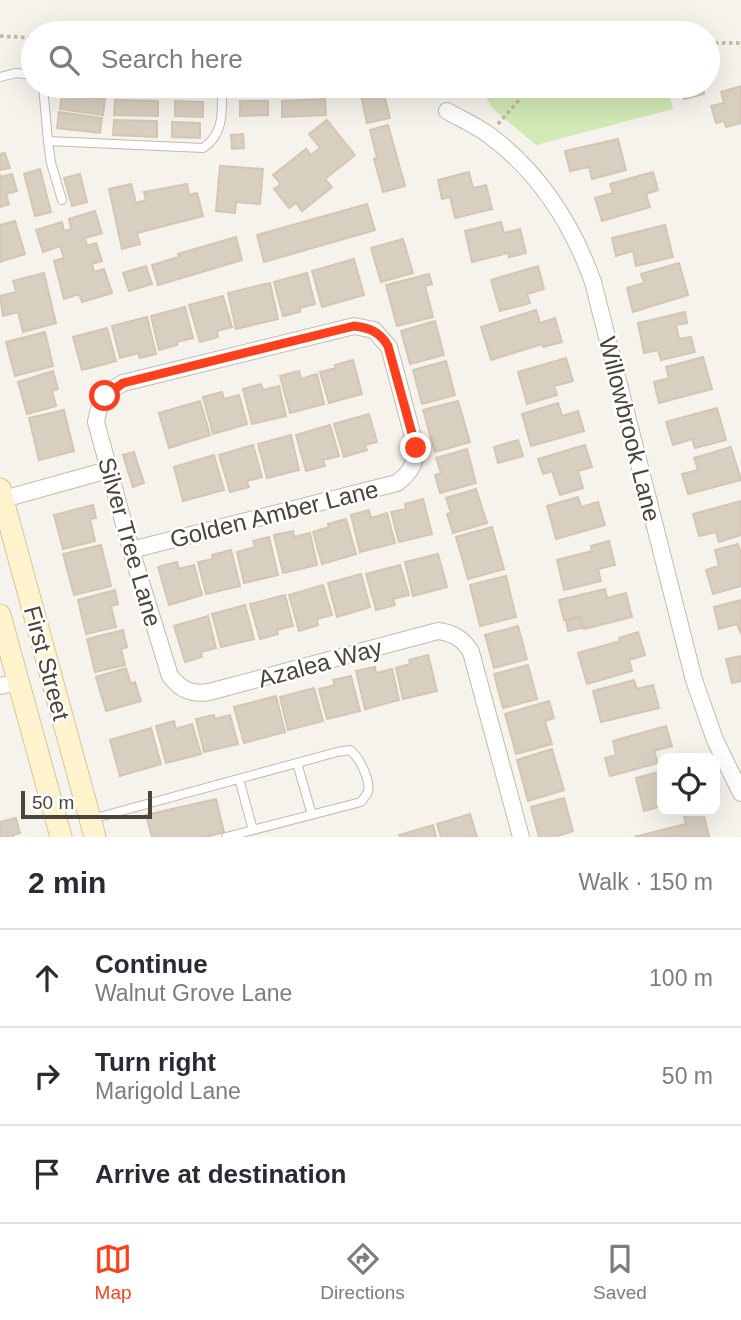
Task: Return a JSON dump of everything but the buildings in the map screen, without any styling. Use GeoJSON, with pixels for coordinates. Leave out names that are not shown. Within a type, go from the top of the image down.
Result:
{"type":"FeatureCollection","features":[{"type":"Feature","properties":{"kind":"main road","name":"First Street"},"geometry":{"type":"LineString","coordinates":[[1,496],[92,829]]}},
{"type":"Feature","properties":{"kind":"main road","name":"First Street"},"geometry":{"type":"LineString","coordinates":[[0,615],[9,684],[61,837]]}},
{"type":"Feature","properties":{"kind":"street","name":"Willowbrook Lane"},"geometry":{"type":"LineString","coordinates":[[447,111],[488,134],[530,170],[557,205],[581,248],[593,282],[694,680],[715,740],[739,785]]}},
{"type":"Feature","properties":{"kind":"street","name":"Silver Tree Lane"},"geometry":{"type":"LineString","coordinates":[[178,686],[167,668],[108,470],[96,422],[98,406],[105,396],[123,383],[354,326],[374,330],[388,346],[396,372],[416,448],[412,470]]}},
{"type":"Feature","properties":{"kind":"street"},"geometry":{"type":"LineString","coordinates":[[1,496],[108,470]]}},
{"type":"Feature","properties":{"kind":"street","name":"Golden Amber Lane"},"geometry":{"type":"LineString","coordinates":[[131,550],[397,483],[412,470]]}},
{"type":"Feature","properties":{"kind":"street","name":"Azalea Way"},"geometry":{"type":"LineString","coordinates":[[178,686],[189,692],[209,692],[438,631],[449,632],[462,639],[471,652],[522,837]]}},
{"type":"Feature","properties":{"kind":"lane"},"geometry":{"type":"LineString","coordinates":[[0,77],[21,74]]}},
{"type":"Feature","properties":{"kind":"lane"},"geometry":{"type":"LineString","coordinates":[[44,98],[51,163],[62,200]]}},
{"type":"Feature","properties":{"kind":"lane"},"geometry":{"type":"LineString","coordinates":[[48,141],[203,148],[214,141],[222,119],[222,98]]}},
{"type":"Feature","properties":{"kind":"lane"},"geometry":{"type":"LineString","coordinates":[[92,829],[239,779],[350,750],[357,755],[368,785],[368,793],[361,802],[226,837]]}},
{"type":"Feature","properties":{"kind":"lane"},"geometry":{"type":"LineString","coordinates":[[297,763],[312,815]]}},
{"type":"Feature","properties":{"kind":"lane"},"geometry":{"type":"LineString","coordinates":[[239,779],[253,830]]}},
{"type":"Feature","properties":{"kind":"path"},"geometry":{"type":"LineString","coordinates":[[0,36],[21,37]]}},
{"type":"Feature","properties":{"kind":"path"},"geometry":{"type":"LineString","coordinates":[[720,43],[741,43]]}},
{"type":"Feature","properties":{"kind":"path"},"geometry":{"type":"LineString","coordinates":[[488,134],[520,98]]}},
{"type":"Feature","properties":{"kind":"green space"},"geometry":{"type":"Polygon","coordinates":[[[487,98],[670,98],[673,109],[536,145],[492,108],[487,98]]]}},
{"type":"Feature","properties":{"kind":"route"},"geometry":{"type":"LineString","coordinates":[[105,396],[123,383],[354,326],[367,327],[384,339],[388,346],[416,448]]}}]}
